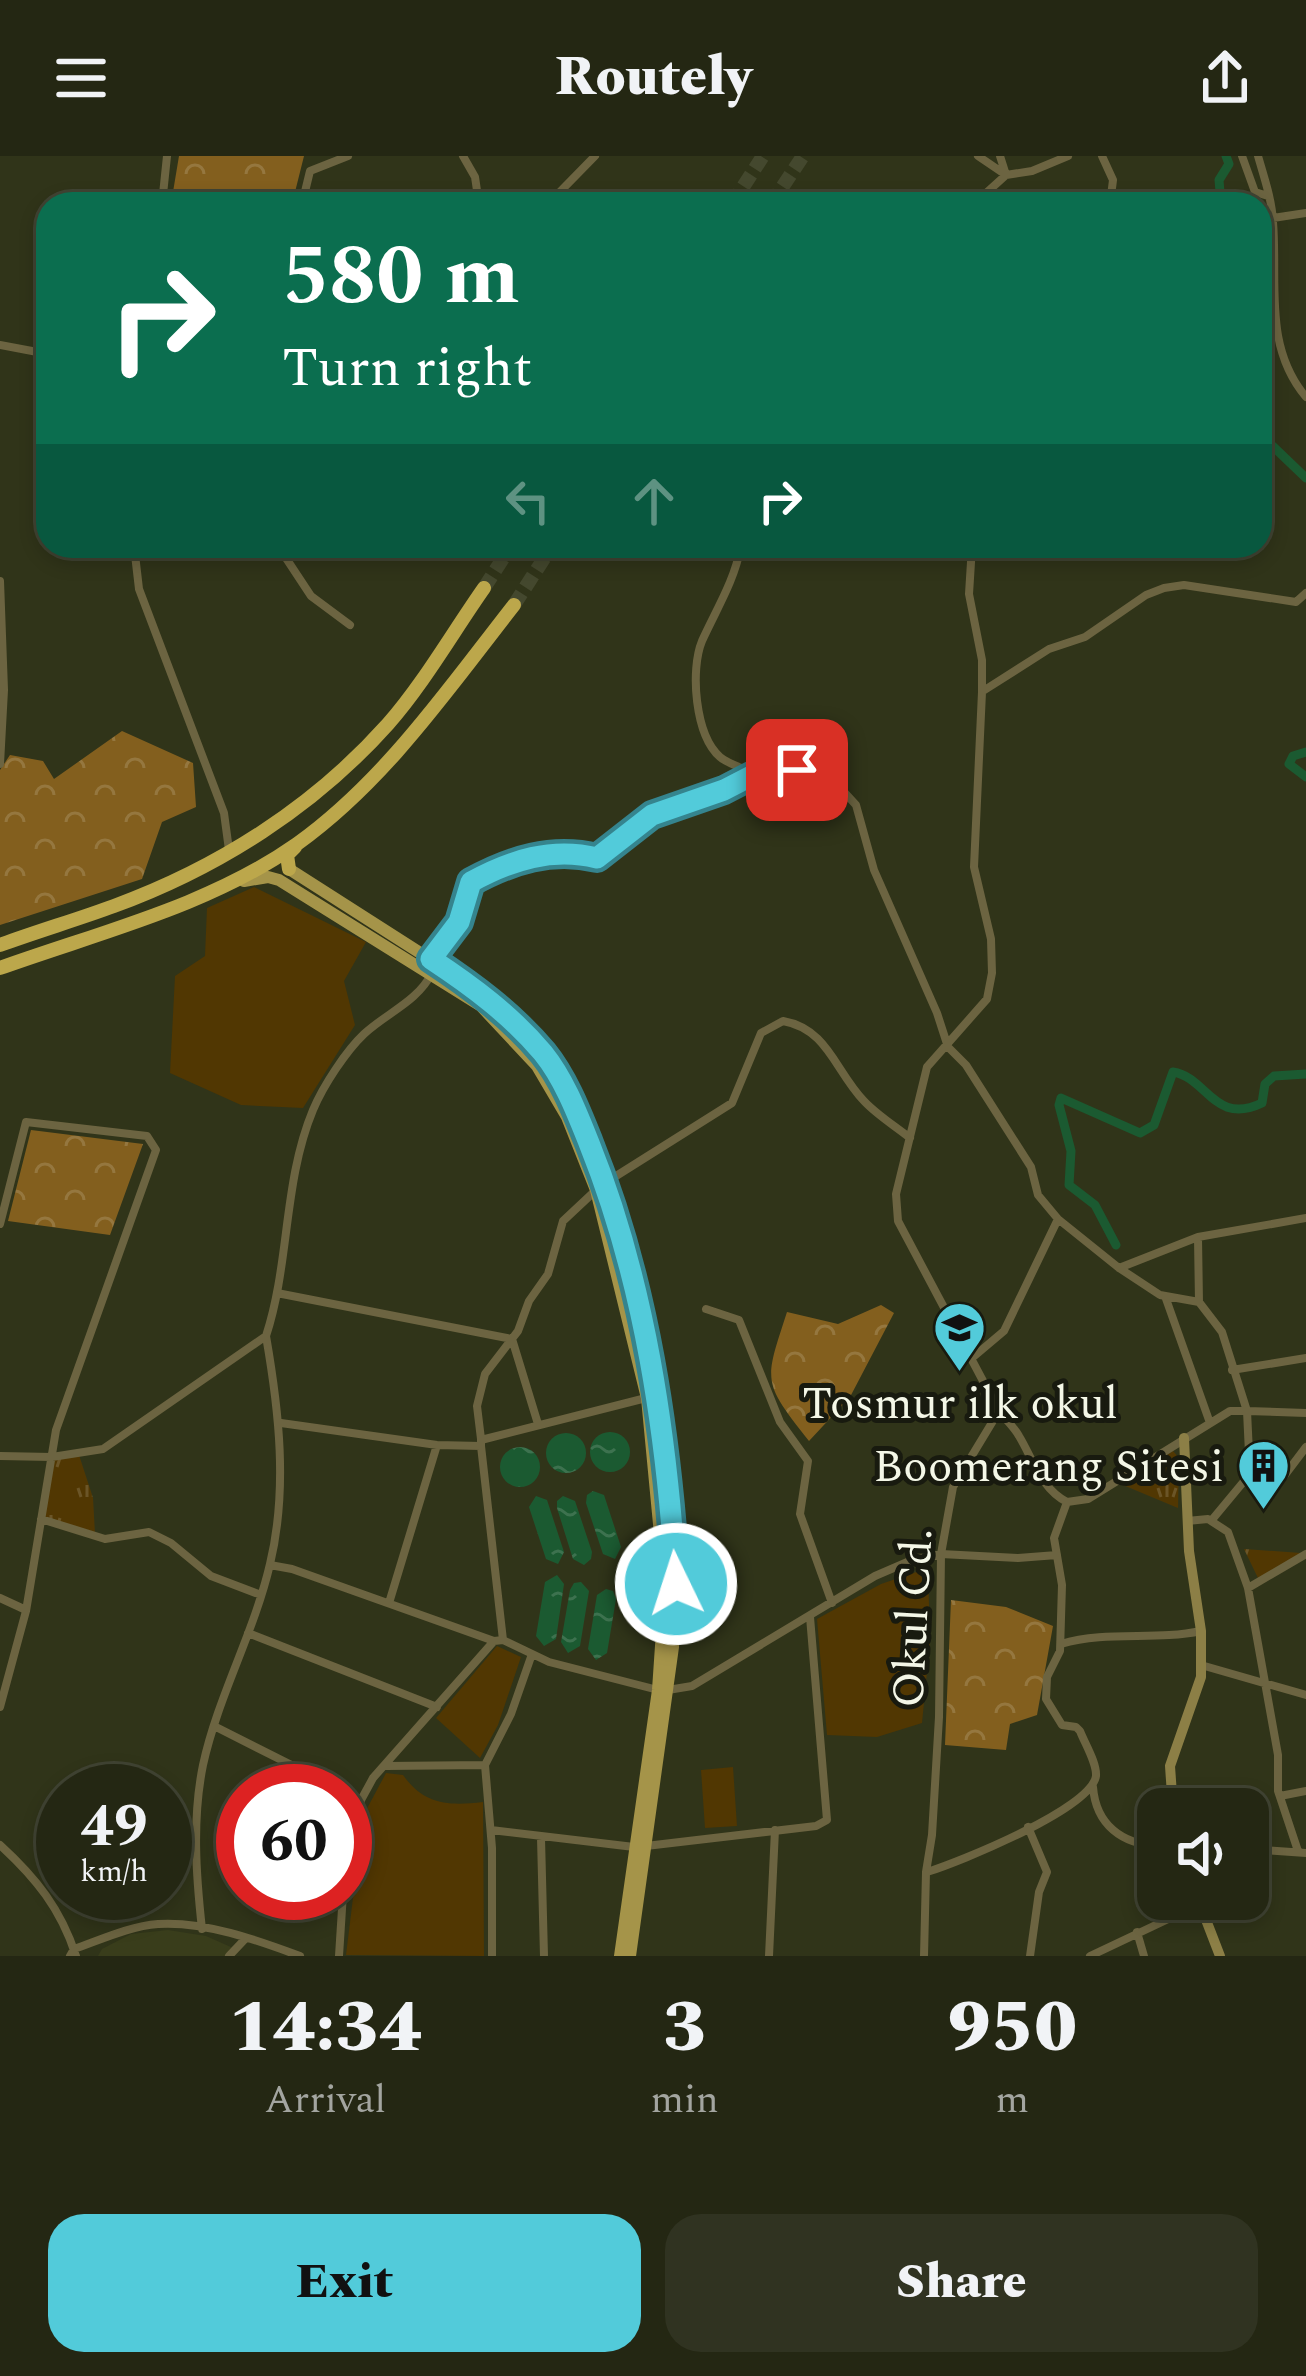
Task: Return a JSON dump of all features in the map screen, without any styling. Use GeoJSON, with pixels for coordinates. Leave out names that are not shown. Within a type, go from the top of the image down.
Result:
{"type":"FeatureCollection","features":[{"type":"Feature","properties":{"kind":"highway"},"geometry":{"type":"LineString","coordinates":[[0,945],[116,906],[181,878],[282,821],[390,722],[484,588]]}},
{"type":"Feature","properties":{"kind":"highway"},"geometry":{"type":"LineString","coordinates":[[284,875],[287,855],[404,744],[514,605]]}},
{"type":"Feature","properties":{"kind":"highway"},"geometry":{"type":"LineString","coordinates":[[0,968],[202,896],[298,843]]}},
{"type":"Feature","properties":{"kind":"main road"},"geometry":{"type":"LineString","coordinates":[[202,896],[256,877],[284,875],[486,995],[546,1057],[576,1110],[625,1251],[652,1397],[676,1584],[620,1956]]}},
{"type":"Feature","properties":{"kind":"main road"},"geometry":{"type":"LineString","coordinates":[[630,1956],[639,1846]]}},
{"type":"Feature","properties":{"kind":"street"},"geometry":{"type":"LineString","coordinates":[[163,192],[167,156]]}},
{"type":"Feature","properties":{"kind":"street"},"geometry":{"type":"LineString","coordinates":[[305,192],[310,171],[348,156]]}},
{"type":"Feature","properties":{"kind":"street"},"geometry":{"type":"LineString","coordinates":[[464,156],[477,192]]}},
{"type":"Feature","properties":{"kind":"street"},"geometry":{"type":"LineString","coordinates":[[560,192],[595,156]]}},
{"type":"Feature","properties":{"kind":"street"},"geometry":{"type":"LineString","coordinates":[[978,156],[1006,175]]}},
{"type":"Feature","properties":{"kind":"street"},"geometry":{"type":"LineString","coordinates":[[1000,156],[1006,175]]}},
{"type":"Feature","properties":{"kind":"street"},"geometry":{"type":"LineString","coordinates":[[987,192],[1006,175],[1032,171],[1068,156]]}},
{"type":"Feature","properties":{"kind":"street"},"geometry":{"type":"LineString","coordinates":[[1102,156],[1113,180],[1112,192]]}},
{"type":"Feature","properties":{"kind":"street"},"geometry":{"type":"LineString","coordinates":[[1242,156],[1255,192]]}},
{"type":"Feature","properties":{"kind":"street"},"geometry":{"type":"LineString","coordinates":[[1258,156],[1267,192]]}},
{"type":"Feature","properties":{"kind":"street"},"geometry":{"type":"LineString","coordinates":[[1273,218],[1306,213]]}},
{"type":"Feature","properties":{"kind":"street"},"geometry":{"type":"LineString","coordinates":[[1272,214],[1277,338],[1281,355],[1306,397]]}},
{"type":"Feature","properties":{"kind":"street"},"geometry":{"type":"LineString","coordinates":[[0,345],[36,352]]}},
{"type":"Feature","properties":{"kind":"street"},"geometry":{"type":"LineString","coordinates":[[136,558],[140,589],[224,812],[230,850]]}},
{"type":"Feature","properties":{"kind":"street"},"geometry":{"type":"LineString","coordinates":[[286,558],[311,596],[350,625]]}},
{"type":"Feature","properties":{"kind":"street"},"geometry":{"type":"LineString","coordinates":[[738,558],[732,584],[700,645],[696,670],[704,734],[720,758],[755,774]]}},
{"type":"Feature","properties":{"kind":"street"},"geometry":{"type":"LineString","coordinates":[[971,558],[969,593],[982,661],[974,867],[991,939],[992,973],[987,999],[926,1067],[896,1194],[898,1221],[999,1412],[1058,1498],[1067,1502],[1088,1499],[1230,1411],[1306,1414]]}},
{"type":"Feature","properties":{"kind":"street"},"geometry":{"type":"LineString","coordinates":[[0,581],[4,690],[0,764]]}},
{"type":"Feature","properties":{"kind":"street"},"geometry":{"type":"LineString","coordinates":[[982,692],[1165,588],[1184,586],[1297,602],[1306,592]]}},
{"type":"Feature","properties":{"kind":"street"},"geometry":{"type":"LineString","coordinates":[[202,1930],[195,1844],[203,1766],[270,1565],[281,1423],[266,1336],[278,1293],[298,1160],[314,1107],[360,1037],[422,993],[431,966],[459,922],[471,882],[522,858],[574,853],[597,858],[652,815],[755,774],[823,769],[856,805],[874,870],[948,1047],[966,1064],[1031,1168],[1038,1195],[1058,1219],[1120,1268],[1165,1296],[1199,1303]]}},
{"type":"Feature","properties":{"kind":"street"},"geometry":{"type":"LineString","coordinates":[[372,1784],[498,1640],[477,1393],[548,1274],[563,1221],[601,1186],[732,1103],[761,1033],[782,1021],[808,1027],[863,1100],[910,1138]]}},
{"type":"Feature","properties":{"kind":"street"},"geometry":{"type":"LineString","coordinates":[[0,1224],[26,1122],[147,1136],[156,1150],[56,1430],[26,1611],[0,1707]]}},
{"type":"Feature","properties":{"kind":"street"},"geometry":{"type":"LineString","coordinates":[[1120,1268],[1198,1237],[1306,1218]]}},
{"type":"Feature","properties":{"kind":"street"},"geometry":{"type":"LineString","coordinates":[[972,1358],[1004,1331],[1058,1219]]}},
{"type":"Feature","properties":{"kind":"street"},"geometry":{"type":"LineString","coordinates":[[1198,1237],[1199,1303],[1222,1332],[1247,1411],[1250,1474],[1210,1521]]}},
{"type":"Feature","properties":{"kind":"street"},"geometry":{"type":"LineString","coordinates":[[278,1293],[512,1339]]}},
{"type":"Feature","properties":{"kind":"street"},"geometry":{"type":"LineString","coordinates":[[1165,1296],[1210,1423]]}},
{"type":"Feature","properties":{"kind":"street"},"geometry":{"type":"LineString","coordinates":[[706,1309],[739,1320],[780,1422],[808,1461],[800,1514],[832,1603]]}},
{"type":"Feature","properties":{"kind":"street"},"geometry":{"type":"LineString","coordinates":[[0,1456],[52,1457],[103,1449],[266,1336]]}},
{"type":"Feature","properties":{"kind":"street"},"geometry":{"type":"LineString","coordinates":[[512,1339],[538,1424]]}},
{"type":"Feature","properties":{"kind":"street"},"geometry":{"type":"LineString","coordinates":[[1232,1370],[1306,1358]]}},
{"type":"Feature","properties":{"kind":"street"},"geometry":{"type":"LineString","coordinates":[[281,1423],[437,1445],[481,1443],[652,1397]]}},
{"type":"Feature","properties":{"kind":"street","name":"Okul Cd."},"geometry":{"type":"LineString","coordinates":[[923,1956],[939,1717],[941,1554],[953,1486],[999,1412]]}},
{"type":"Feature","properties":{"kind":"street"},"geometry":{"type":"LineString","coordinates":[[1172,1788],[1170,1766],[1202,1677],[1184,1438]]}},
{"type":"Feature","properties":{"kind":"street"},"geometry":{"type":"LineString","coordinates":[[388,1603],[437,1445]]}},
{"type":"Feature","properties":{"kind":"street"},"geometry":{"type":"LineString","coordinates":[[1250,1474],[1271,1487],[1278,1484],[1306,1447]]}},
{"type":"Feature","properties":{"kind":"street"},"geometry":{"type":"LineString","coordinates":[[1067,1502],[1054,1538],[1061,1585],[1060,1644],[1047,1677],[1046,1700],[1062,1725],[1076,1726],[1080,1732],[1096,1770],[1092,1792],[1112,1833],[1137,1844]]}},
{"type":"Feature","properties":{"kind":"street"},"geometry":{"type":"LineString","coordinates":[[41,1520],[105,1539],[149,1532],[211,1576],[261,1595]]}},
{"type":"Feature","properties":{"kind":"street"},"geometry":{"type":"LineString","coordinates":[[1187,1521],[1210,1521],[1228,1532],[1248,1588],[1278,1755],[1280,1796],[1302,1852],[1269,1850]]}},
{"type":"Feature","properties":{"kind":"street"},"geometry":{"type":"LineString","coordinates":[[270,1565],[532,1654],[662,1690],[692,1686],[875,1576],[912,1560],[941,1554],[1057,1555]]}},
{"type":"Feature","properties":{"kind":"street"},"geometry":{"type":"LineString","coordinates":[[1248,1588],[1306,1554]]}},
{"type":"Feature","properties":{"kind":"street"},"geometry":{"type":"LineString","coordinates":[[0,1598],[26,1611]]}},
{"type":"Feature","properties":{"kind":"street"},"geometry":{"type":"LineString","coordinates":[[490,1830],[639,1846],[816,1826],[827,1820],[810,1616]]}},
{"type":"Feature","properties":{"kind":"street"},"geometry":{"type":"LineString","coordinates":[[1060,1644],[1094,1636],[1180,1636],[1201,1631]]}},
{"type":"Feature","properties":{"kind":"street"},"geometry":{"type":"LineString","coordinates":[[248,1633],[437,1708]]}},
{"type":"Feature","properties":{"kind":"street"},"geometry":{"type":"LineString","coordinates":[[492,1956],[485,1765],[511,1714],[532,1654]]}},
{"type":"Feature","properties":{"kind":"street"},"geometry":{"type":"LineString","coordinates":[[1201,1665],[1306,1695]]}},
{"type":"Feature","properties":{"kind":"street"},"geometry":{"type":"LineString","coordinates":[[214,1726],[289,1764]]}},
{"type":"Feature","properties":{"kind":"street"},"geometry":{"type":"LineString","coordinates":[[385,1766],[485,1765]]}},
{"type":"Feature","properties":{"kind":"street"},"geometry":{"type":"LineString","coordinates":[[926,1872],[969,1859],[1028,1827],[1081,1797],[1095,1780]]}},
{"type":"Feature","properties":{"kind":"street"},"geometry":{"type":"LineString","coordinates":[[1280,1796],[1306,1791]]}},
{"type":"Feature","properties":{"kind":"street"},"geometry":{"type":"LineString","coordinates":[[1028,1827],[1047,1872],[1035,1912],[1030,1956]]}},
{"type":"Feature","properties":{"kind":"street"},"geometry":{"type":"LineString","coordinates":[[770,1956],[776,1830]]}},
{"type":"Feature","properties":{"kind":"street"},"geometry":{"type":"LineString","coordinates":[[541,1837],[544,1956]]}},
{"type":"Feature","properties":{"kind":"street"},"geometry":{"type":"LineString","coordinates":[[0,1845],[45,1890],[63,1919],[73,1954],[153,1924],[246,1938],[300,1956]]}},
{"type":"Feature","properties":{"kind":"street"},"geometry":{"type":"LineString","coordinates":[[339,1956],[341,1920]]}},
{"type":"Feature","properties":{"kind":"street"},"geometry":{"type":"LineString","coordinates":[[1090,1956],[1165,1920]]}},
{"type":"Feature","properties":{"kind":"street"},"geometry":{"type":"LineString","coordinates":[[1204,1920],[1220,1956]]}},
{"type":"Feature","properties":{"kind":"street"},"geometry":{"type":"LineString","coordinates":[[1137,1932],[1144,1956]]}},
{"type":"Feature","properties":{"kind":"street"},"geometry":{"type":"LineString","coordinates":[[229,1956],[246,1938]]}},
{"type":"Feature","properties":{"kind":"shaded area"},"geometry":{"type":"Polygon","coordinates":[[[168,1930],[206,1936],[233,1948],[225,1956],[98,1956],[102,1949],[131,1934],[168,1930]]]}},
{"type":"Feature","properties":{"kind":"green space"},"geometry":{"type":"Polygon","coordinates":[[[179,156],[304,156],[295,192],[173,192],[179,156]]]}},
{"type":"Feature","properties":{"kind":"green space"},"geometry":{"type":"Polygon","coordinates":[[[122,731],[193,763],[196,807],[162,822],[142,879],[0,925],[0,770],[10,755],[43,761],[54,779],[122,731]]]}},
{"type":"Feature","properties":{"kind":"green space"},"geometry":{"type":"Polygon","coordinates":[[[254,887],[366,942],[344,981],[355,1025],[303,1108],[241,1105],[170,1073],[175,976],[205,956],[207,908],[254,887]]]}},
{"type":"Feature","properties":{"kind":"green space"},"geometry":{"type":"Polygon","coordinates":[[[31,1130],[143,1144],[110,1235],[8,1221],[31,1130]]]}},
{"type":"Feature","properties":{"kind":"green space"},"geometry":{"type":"Polygon","coordinates":[[[881,1305],[894,1313],[850,1397],[809,1441],[782,1406],[772,1381],[774,1354],[787,1312],[838,1324],[881,1305]]]}},
{"type":"Feature","properties":{"kind":"green space"},"geometry":{"type":"Polygon","coordinates":[[[1173,1451],[1179,1458],[1178,1508],[1123,1485],[1173,1451]]]}},
{"type":"Feature","properties":{"kind":"green space"},"geometry":{"type":"Polygon","coordinates":[[[79,1455],[93,1498],[95,1534],[44,1518],[54,1459],[79,1455]]]}},
{"type":"Feature","properties":{"kind":"green space"},"geometry":{"type":"Polygon","coordinates":[[[1244,1549],[1301,1553],[1258,1578],[1244,1549]]]}},
{"type":"Feature","properties":{"kind":"green space"},"geometry":{"type":"Polygon","coordinates":[[[928,1568],[930,1641],[922,1723],[877,1737],[827,1735],[817,1619],[881,1584],[928,1568]]]}},
{"type":"Feature","properties":{"kind":"green space"},"geometry":{"type":"Polygon","coordinates":[[[951,1600],[1006,1607],[1053,1626],[1037,1715],[1010,1724],[1006,1750],[945,1745],[951,1600]]]}},
{"type":"Feature","properties":{"kind":"green space"},"geometry":{"type":"Polygon","coordinates":[[[497,1646],[521,1657],[498,1725],[480,1758],[436,1718],[497,1646]]]}},
{"type":"Feature","properties":{"kind":"green space"},"geometry":{"type":"Polygon","coordinates":[[[733,1767],[737,1826],[705,1828],[701,1770],[733,1767]]]}},
{"type":"Feature","properties":{"kind":"green space"},"geometry":{"type":"Polygon","coordinates":[[[386,1773],[403,1775],[438,1801],[483,1802],[484,1956],[346,1955],[350,1920],[372,1920],[372,1799],[386,1773]]]}},
{"type":"Feature","properties":{"kind":"water"},"geometry":{"type":"Polygon","coordinates":[[[610,1432],[624,1438],[630,1452],[624,1466],[610,1472],[596,1466],[590,1452],[596,1438],[610,1432]]]}},
{"type":"Feature","properties":{"kind":"water"},"geometry":{"type":"Polygon","coordinates":[[[566,1433],[580,1439],[586,1453],[580,1467],[566,1473],[552,1467],[546,1453],[552,1439],[566,1433]]]}},
{"type":"Feature","properties":{"kind":"water"},"geometry":{"type":"Polygon","coordinates":[[[520,1447],[534,1453],[540,1467],[534,1481],[520,1487],[506,1481],[500,1467],[506,1453],[520,1447]]]}},
{"type":"Feature","properties":{"kind":"water"},"geometry":{"type":"Polygon","coordinates":[[[593,1491],[604,1495],[621,1547],[615,1559],[603,1554],[586,1503],[593,1491]]]}},
{"type":"Feature","properties":{"kind":"water"},"geometry":{"type":"Polygon","coordinates":[[[536,1496],[547,1500],[564,1552],[558,1564],[546,1559],[529,1507],[536,1496]]]}},
{"type":"Feature","properties":{"kind":"water"},"geometry":{"type":"Polygon","coordinates":[[[563,1496],[575,1501],[592,1552],[584,1565],[573,1559],[557,1508],[563,1496]]]}},
{"type":"Feature","properties":{"kind":"water"},"geometry":{"type":"Polygon","coordinates":[[[557,1575],[564,1584],[556,1639],[544,1646],[536,1636],[545,1582],[557,1575]]]}},
{"type":"Feature","properties":{"kind":"water"},"geometry":{"type":"Polygon","coordinates":[[[581,1582],[589,1591],[580,1646],[568,1653],[561,1642],[570,1590],[581,1582]]]}},
{"type":"Feature","properties":{"kind":"water"},"geometry":{"type":"Polygon","coordinates":[[[606,1589],[616,1599],[607,1653],[596,1660],[588,1649],[597,1595],[606,1589]]]}},
{"type":"Feature","properties":{"kind":"waterway"},"geometry":{"type":"LineString","coordinates":[[1220,192],[1219,180],[1229,164],[1226,156]]}},
{"type":"Feature","properties":{"kind":"waterway"},"geometry":{"type":"LineString","coordinates":[[1272,445],[1306,478]]}},
{"type":"Feature","properties":{"kind":"waterway"},"geometry":{"type":"LineString","coordinates":[[1306,752],[1293,756],[1289,764],[1306,777]]}},
{"type":"Feature","properties":{"kind":"waterway"},"geometry":{"type":"LineString","coordinates":[[1116,1245],[1095,1205],[1069,1185],[1071,1151],[1061,1098],[1140,1133],[1154,1125],[1173,1072],[1233,1109],[1262,1103],[1265,1084],[1274,1076],[1306,1074]]}},
{"type":"Feature","properties":{"kind":"tunnel"},"geometry":{"type":"LineString","coordinates":[[740,192],[763,156]]}},
{"type":"Feature","properties":{"kind":"tunnel"},"geometry":{"type":"LineString","coordinates":[[779,192],[803,156]]}},
{"type":"Feature","properties":{"kind":"tunnel"},"geometry":{"type":"LineString","coordinates":[[484,588],[503,558]]}},
{"type":"Feature","properties":{"kind":"tunnel"},"geometry":{"type":"LineString","coordinates":[[514,605],[544,558]]}},
{"type":"Feature","properties":{"kind":"place","name":"Tosmur ilk okul"},"geometry":{"type":"Point","coordinates":[960,1374]}},
{"type":"Feature","properties":{"kind":"place","name":"Boomerang Sitesi"},"geometry":{"type":"Point","coordinates":[1263,1511]}},
{"type":"Feature","properties":{"kind":"route"},"geometry":{"type":"LineString","coordinates":[[676,1584],[652,1368],[605,1183],[576,1110],[546,1057],[486,995],[431,959],[459,922],[471,882],[488,872],[522,858],[574,853],[597,858],[652,815],[755,774],[797,770]]}}]}
